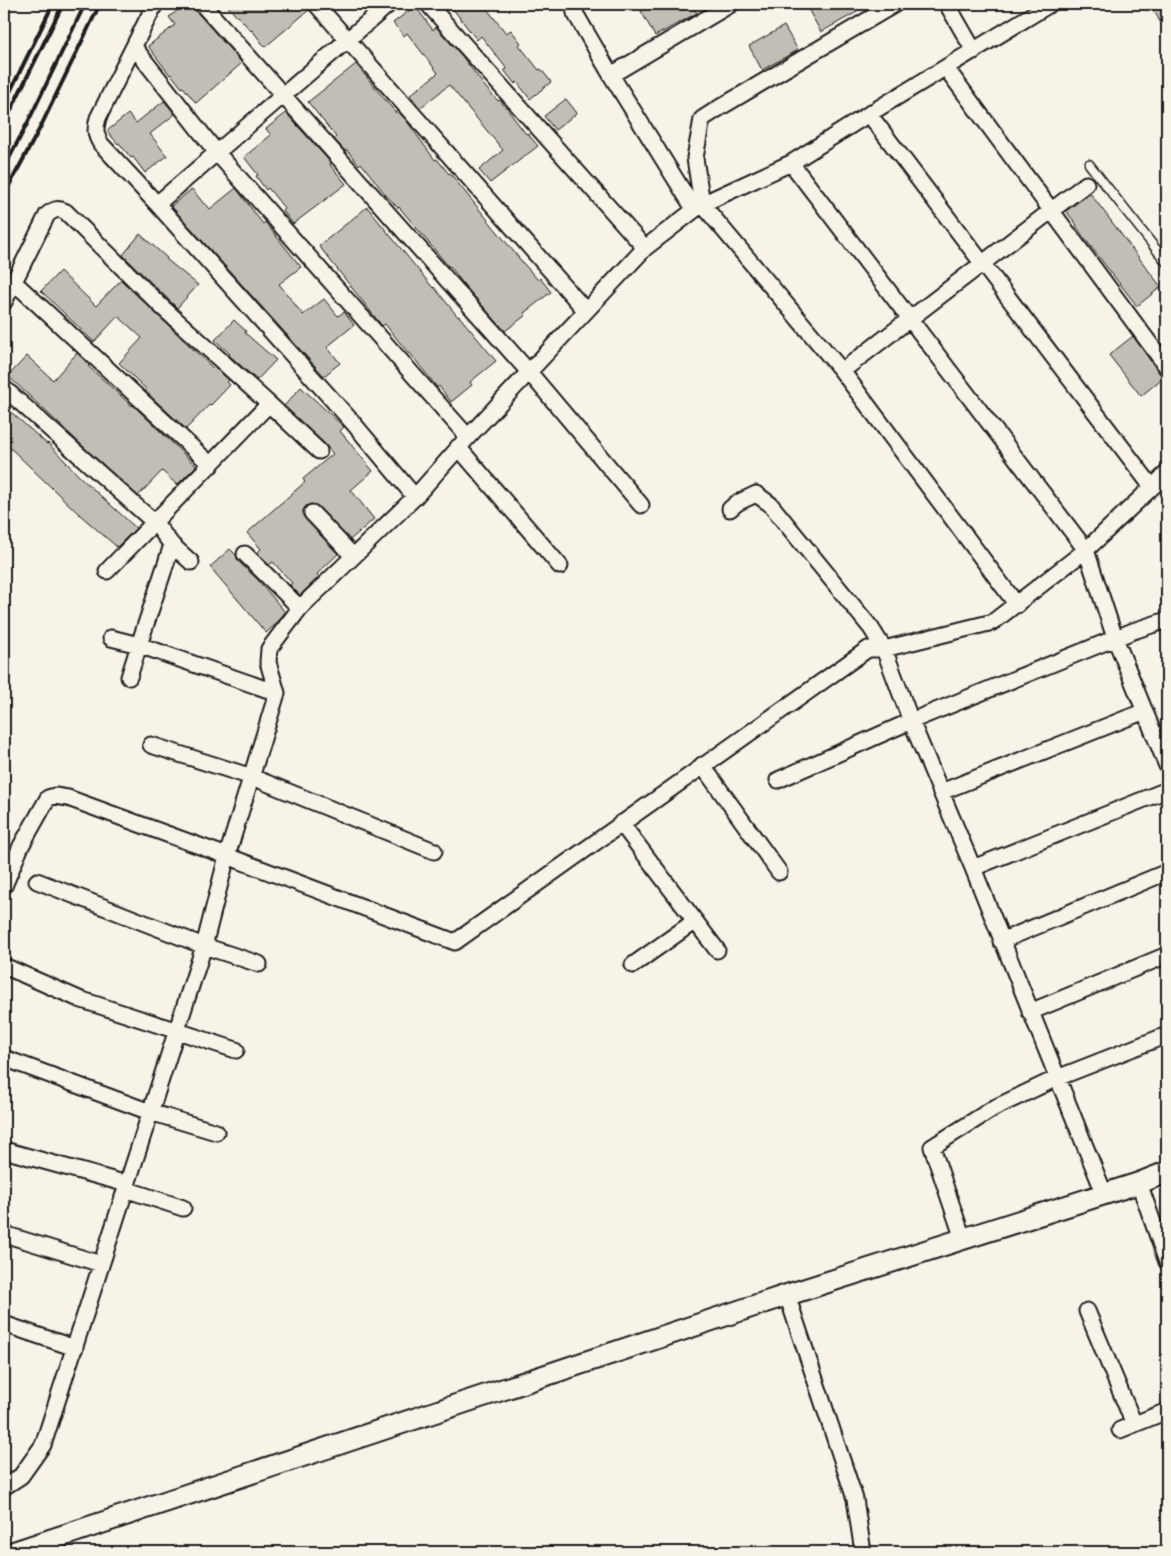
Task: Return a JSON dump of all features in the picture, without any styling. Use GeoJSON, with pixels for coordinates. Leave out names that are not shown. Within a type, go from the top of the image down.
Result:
{"type":"FeatureCollection","features":[{"type":"Feature","properties":{"kind":"main road"},"geometry":{"type":"LineString","coordinates":[[14,1552],[788,1294],[963,1240],[1139,1183],[1167,1172]]}},
{"type":"Feature","properties":{"kind":"street"},"geometry":{"type":"LineString","coordinates":[[155,4],[98,118],[95,126],[96,137],[354,424],[415,497]]}},
{"type":"Feature","properties":{"kind":"street"},"geometry":{"type":"LineString","coordinates":[[202,4],[529,372],[641,505]]}},
{"type":"Feature","properties":{"kind":"street"},"geometry":{"type":"LineString","coordinates":[[316,4],[586,311]]}},
{"type":"Feature","properties":{"kind":"street"},"geometry":{"type":"LineString","coordinates":[[157,204],[389,4]]}},
{"type":"Feature","properties":{"kind":"street"},"geometry":{"type":"LineString","coordinates":[[428,4],[645,248]]}},
{"type":"Feature","properties":{"kind":"street"},"geometry":{"type":"LineString","coordinates":[[576,4],[574,6],[575,13],[611,75],[698,206],[842,371],[1017,605]]}},
{"type":"Feature","properties":{"kind":"street"},"geometry":{"type":"LineString","coordinates":[[611,75],[730,4]]}},
{"type":"Feature","properties":{"kind":"street"},"geometry":{"type":"LineString","coordinates":[[698,206],[695,158],[702,119],[895,4]]}},
{"type":"Feature","properties":{"kind":"street"},"geometry":{"type":"LineString","coordinates":[[947,4],[974,51]]}},
{"type":"Feature","properties":{"kind":"street"},"geometry":{"type":"LineString","coordinates":[[4,1488],[21,1476],[43,1445],[204,946],[227,856],[278,693],[268,662],[269,649],[300,608],[415,497],[463,442],[645,248],[698,206],[791,163],[1050,4]]}},
{"type":"Feature","properties":{"kind":"street"},"geometry":{"type":"LineString","coordinates":[[134,47],[217,153],[463,442],[560,566]]}},
{"type":"Feature","properties":{"kind":"street"},"geometry":{"type":"LineString","coordinates":[[946,68],[1167,367]]}},
{"type":"Feature","properties":{"kind":"street"},"geometry":{"type":"LineString","coordinates":[[868,114],[1152,487]]}},
{"type":"Feature","properties":{"kind":"street"},"geometry":{"type":"LineString","coordinates":[[791,163],[1086,550],[1115,638],[1167,766]]}},
{"type":"Feature","properties":{"kind":"street"},"geometry":{"type":"LineString","coordinates":[[842,371],[1092,179]]}},
{"type":"Feature","properties":{"kind":"street"},"geometry":{"type":"LineString","coordinates":[[4,302],[47,215],[59,209],[66,212],[162,307],[319,451]]}},
{"type":"Feature","properties":{"kind":"street"},"geometry":{"type":"LineString","coordinates":[[15,283],[211,464]]}},
{"type":"Feature","properties":{"kind":"street"},"geometry":{"type":"LineString","coordinates":[[4,388],[154,523],[172,545],[191,562]]}},
{"type":"Feature","properties":{"kind":"street"},"geometry":{"type":"LineString","coordinates":[[107,571],[269,404]]}},
{"type":"Feature","properties":{"kind":"street"},"geometry":{"type":"LineString","coordinates":[[4,886],[21,846],[43,804],[48,798],[55,796],[68,798],[227,856],[455,942],[868,649],[884,648],[993,622],[1086,550],[1167,473]]}},
{"type":"Feature","properties":{"kind":"street"},"geometry":{"type":"LineString","coordinates":[[730,509],[737,503],[756,494],[770,504],[871,628],[884,648],[911,721],[1104,1193]]}},
{"type":"Feature","properties":{"kind":"street"},"geometry":{"type":"LineString","coordinates":[[312,513],[354,556]]}},
{"type":"Feature","properties":{"kind":"street"},"geometry":{"type":"LineString","coordinates":[[129,677],[172,545]]}},
{"type":"Feature","properties":{"kind":"street"},"geometry":{"type":"LineString","coordinates":[[245,554],[300,608]]}},
{"type":"Feature","properties":{"kind":"street"},"geometry":{"type":"LineString","coordinates":[[778,780],[911,721],[1115,638],[1167,620]]}},
{"type":"Feature","properties":{"kind":"street"},"geometry":{"type":"LineString","coordinates":[[111,638],[139,645],[278,693]]}},
{"type":"Feature","properties":{"kind":"street"},"geometry":{"type":"LineString","coordinates":[[941,792],[1145,711]]}},
{"type":"Feature","properties":{"kind":"street"},"geometry":{"type":"LineString","coordinates":[[151,745],[252,777],[434,852]]}},
{"type":"Feature","properties":{"kind":"street"},"geometry":{"type":"LineString","coordinates":[[702,766],[779,872]]}},
{"type":"Feature","properties":{"kind":"street"},"geometry":{"type":"LineString","coordinates":[[972,868],[1167,790]]}},
{"type":"Feature","properties":{"kind":"street"},"geometry":{"type":"LineString","coordinates":[[621,823],[717,950]]}},
{"type":"Feature","properties":{"kind":"street"},"geometry":{"type":"LineString","coordinates":[[1002,941],[1167,872]]}},
{"type":"Feature","properties":{"kind":"street"},"geometry":{"type":"LineString","coordinates":[[37,881],[204,946],[259,964]]}},
{"type":"Feature","properties":{"kind":"street"},"geometry":{"type":"LineString","coordinates":[[633,965],[695,921]]}},
{"type":"Feature","properties":{"kind":"street"},"geometry":{"type":"LineString","coordinates":[[1030,1012],[1167,955]]}},
{"type":"Feature","properties":{"kind":"street"},"geometry":{"type":"LineString","coordinates":[[4,966],[80,999],[236,1050]]}},
{"type":"Feature","properties":{"kind":"street"},"geometry":{"type":"LineString","coordinates":[[963,1240],[932,1147],[994,1108],[1057,1078],[1167,1034]]}},
{"type":"Feature","properties":{"kind":"street"},"geometry":{"type":"LineString","coordinates":[[4,1058],[150,1112],[216,1132]]}},
{"type":"Feature","properties":{"kind":"street"},"geometry":{"type":"LineString","coordinates":[[4,1150],[126,1186],[183,1208]]}},
{"type":"Feature","properties":{"kind":"street"},"geometry":{"type":"LineString","coordinates":[[1139,1183],[1167,1262]]}},
{"type":"Feature","properties":{"kind":"street"},"geometry":{"type":"LineString","coordinates":[[4,1234],[102,1264]]}},
{"type":"Feature","properties":{"kind":"street"},"geometry":{"type":"LineString","coordinates":[[788,1294],[855,1499],[863,1552]]}},
{"type":"Feature","properties":{"kind":"street"},"geometry":{"type":"LineString","coordinates":[[1087,1311],[1134,1424]]}},
{"type":"Feature","properties":{"kind":"street"},"geometry":{"type":"LineString","coordinates":[[4,1324],[75,1348]]}},
{"type":"Feature","properties":{"kind":"street"},"geometry":{"type":"LineString","coordinates":[[1120,1430],[1167,1411]]}},
{"type":"Feature","properties":{"kind":"lane"},"geometry":{"type":"LineString","coordinates":[[1089,164],[1092,179],[1166,260]]}},
{"type":"Feature","properties":{"kind":"building"},"geometry":{"type":"Polygon","coordinates":[[[186,4],[193,4],[195,10],[242,63],[196,103],[170,75],[148,46],[175,25],[169,17],[186,4]]]}},
{"type":"Feature","properties":{"kind":"building"},"geometry":{"type":"Polygon","coordinates":[[[226,4],[307,4],[309,10],[265,47],[252,30],[226,4]]]}},
{"type":"Feature","properties":{"kind":"building"},"geometry":{"type":"Polygon","coordinates":[[[449,4],[483,4],[506,33],[511,30],[521,43],[519,45],[551,82],[530,99],[517,82],[515,84],[504,70],[507,69],[481,36],[477,40],[449,4]]]}},
{"type":"Feature","properties":{"kind":"building"},"geometry":{"type":"Polygon","coordinates":[[[655,4],[691,4],[697,13],[655,36],[641,11],[655,4]]]}},
{"type":"Feature","properties":{"kind":"building"},"geometry":{"type":"Polygon","coordinates":[[[814,4],[853,4],[857,12],[821,32],[808,9],[814,6],[814,4]]]}},
{"type":"Feature","properties":{"kind":"building"},"geometry":{"type":"Polygon","coordinates":[[[1148,4],[1167,4],[1167,35],[1157,16],[1148,4]]]}},
{"type":"Feature","properties":{"kind":"building"},"geometry":{"type":"Polygon","coordinates":[[[415,6],[433,30],[436,27],[462,56],[486,88],[498,101],[500,100],[526,134],[538,146],[490,183],[479,170],[503,150],[449,85],[420,108],[410,95],[438,73],[407,33],[404,36],[393,23],[415,6]]]}},
{"type":"Feature","properties":{"kind":"building"},"geometry":{"type":"Polygon","coordinates":[[[784,26],[798,50],[762,70],[749,46],[784,26]]]}},
{"type":"Feature","properties":{"kind":"building"},"geometry":{"type":"Polygon","coordinates":[[[356,64],[396,113],[398,111],[406,120],[435,160],[437,159],[450,173],[523,263],[538,280],[540,278],[551,292],[505,331],[399,207],[385,194],[361,163],[359,165],[347,150],[345,151],[334,139],[336,137],[308,102],[356,64]]]}},
{"type":"Feature","properties":{"kind":"building"},"geometry":{"type":"Polygon","coordinates":[[[566,99],[577,113],[555,130],[544,116],[566,99]]]}},
{"type":"Feature","properties":{"kind":"building"},"geometry":{"type":"Polygon","coordinates":[[[164,101],[175,114],[150,134],[167,156],[145,173],[133,157],[131,158],[107,131],[128,114],[136,123],[164,101]]]}},
{"type":"Feature","properties":{"kind":"building"},"geometry":{"type":"Polygon","coordinates":[[[286,113],[331,163],[330,165],[346,184],[293,224],[283,211],[285,209],[268,188],[266,190],[256,176],[258,175],[244,157],[271,135],[266,129],[286,113]]]}},
{"type":"Feature","properties":{"kind":"building"},"geometry":{"type":"Polygon","coordinates":[[[236,188],[263,224],[265,222],[301,267],[279,284],[303,315],[324,299],[338,316],[344,312],[354,325],[327,347],[340,363],[324,376],[171,206],[192,189],[210,209],[236,188]]]}},
{"type":"Feature","properties":{"kind":"building"},"geometry":{"type":"Polygon","coordinates":[[[1090,193],[1161,287],[1137,306],[1085,239],[1066,211],[1090,193]]]}},
{"type":"Feature","properties":{"kind":"building"},"geometry":{"type":"Polygon","coordinates":[[[367,207],[496,361],[470,382],[472,385],[451,402],[439,386],[437,388],[385,324],[382,326],[319,246],[367,207]]]}},
{"type":"Feature","properties":{"kind":"building"},"geometry":{"type":"Polygon","coordinates":[[[140,234],[166,259],[198,285],[177,308],[123,255],[140,234]]]}},
{"type":"Feature","properties":{"kind":"building"},"geometry":{"type":"Polygon","coordinates":[[[60,271],[96,306],[121,280],[215,370],[229,380],[227,382],[230,385],[186,429],[145,391],[147,390],[119,363],[142,338],[118,316],[94,342],[41,291],[60,271]]]}},
{"type":"Feature","properties":{"kind":"building"},"geometry":{"type":"Polygon","coordinates":[[[234,320],[246,331],[245,333],[276,360],[257,380],[215,340],[234,320]]]}},
{"type":"Feature","properties":{"kind":"building"},"geometry":{"type":"Polygon","coordinates":[[[1133,336],[1159,373],[1164,377],[1141,396],[1109,355],[1133,336]]]}},
{"type":"Feature","properties":{"kind":"building"},"geometry":{"type":"Polygon","coordinates":[[[77,353],[90,365],[88,366],[133,405],[196,466],[177,485],[162,471],[138,496],[8,376],[27,356],[53,380],[77,353]]]}},
{"type":"Feature","properties":{"kind":"building"},"geometry":{"type":"Polygon","coordinates":[[[301,387],[344,427],[340,431],[373,471],[351,490],[374,519],[350,540],[318,506],[310,504],[305,507],[303,511],[305,519],[338,554],[317,574],[319,577],[300,595],[273,562],[269,565],[257,553],[261,549],[247,533],[305,482],[303,479],[333,454],[325,444],[284,406],[301,387]]]}},
{"type":"Feature","properties":{"kind":"building"},"geometry":{"type":"Polygon","coordinates":[[[4,406],[48,443],[80,477],[136,528],[117,547],[80,515],[4,442],[4,406]]]}},
{"type":"Feature","properties":{"kind":"building"},"geometry":{"type":"Polygon","coordinates":[[[230,549],[236,555],[238,561],[258,580],[285,612],[266,633],[210,567],[230,549]]]}},
{"type":"Feature","properties":{"kind":"railway"},"geometry":{"type":"LineString","coordinates":[[4,104],[53,4]]}},
{"type":"Feature","properties":{"kind":"railway"},"geometry":{"type":"LineString","coordinates":[[4,124],[63,4]]}},
{"type":"Feature","properties":{"kind":"railway"},"geometry":{"type":"LineString","coordinates":[[4,168],[85,4]]}},
{"type":"Feature","properties":{"kind":"railway"},"geometry":{"type":"LineString","coordinates":[[4,195],[40,128],[100,4]]}}]}
